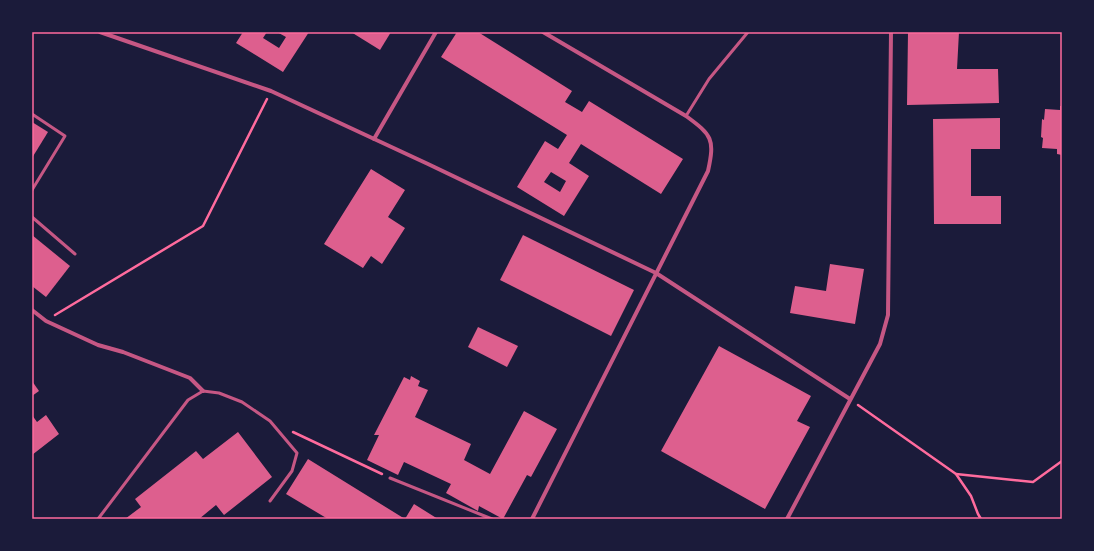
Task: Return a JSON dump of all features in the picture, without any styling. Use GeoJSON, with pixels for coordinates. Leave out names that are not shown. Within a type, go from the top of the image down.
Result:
{"type":"FeatureCollection","features":[{"type":"Feature","properties":{"kind":"street"},"geometry":{"type":"LineString","coordinates":[[100,32],[271,91],[656,273],[850,399]]}},
{"type":"Feature","properties":{"kind":"street"},"geometry":{"type":"LineString","coordinates":[[374,139],[436,32]]}},
{"type":"Feature","properties":{"kind":"street"},"geometry":{"type":"LineString","coordinates":[[532,519],[708,171],[712,145],[710,137],[701,127],[686,116],[542,32]]}},
{"type":"Feature","properties":{"kind":"street"},"geometry":{"type":"LineString","coordinates":[[787,519],[880,344],[888,315],[891,32]]}},
{"type":"Feature","properties":{"kind":"street"},"geometry":{"type":"LineString","coordinates":[[32,310],[46,321],[98,345],[130,355],[190,378],[203,391]]}},
{"type":"Feature","properties":{"kind":"lane"},"geometry":{"type":"LineString","coordinates":[[686,116],[709,79],[748,32]]}},
{"type":"Feature","properties":{"kind":"lane"},"geometry":{"type":"LineString","coordinates":[[32,114],[65,136],[32,190]]}},
{"type":"Feature","properties":{"kind":"lane"},"geometry":{"type":"LineString","coordinates":[[32,217],[75,254]]}},
{"type":"Feature","properties":{"kind":"lane"},"geometry":{"type":"LineString","coordinates":[[98,519],[188,400],[203,391],[219,394],[242,402],[270,421],[296,453],[292,471],[270,501]]}},
{"type":"Feature","properties":{"kind":"lane"},"geometry":{"type":"LineString","coordinates":[[390,478],[492,519]]}},
{"type":"Feature","properties":{"kind":"path"},"geometry":{"type":"LineString","coordinates":[[46,321],[203,226],[271,91]]}},
{"type":"Feature","properties":{"kind":"path"},"geometry":{"type":"LineString","coordinates":[[850,399],[956,474],[971,496],[981,519]]}},
{"type":"Feature","properties":{"kind":"path"},"geometry":{"type":"LineString","coordinates":[[291,431],[390,478]]}},
{"type":"Feature","properties":{"kind":"path"},"geometry":{"type":"LineString","coordinates":[[956,474],[1033,482],[1062,461]]}},
{"type":"Feature","properties":{"kind":"building"},"geometry":{"type":"Polygon","coordinates":[[[243,32],[267,32],[263,38],[279,48],[286,37],[277,32],[309,32],[283,72],[236,43],[243,32]]]}},
{"type":"Feature","properties":{"kind":"building"},"geometry":{"type":"Polygon","coordinates":[[[351,32],[391,32],[380,50],[351,32]]]}},
{"type":"Feature","properties":{"kind":"building"},"geometry":{"type":"Polygon","coordinates":[[[457,32],[478,32],[572,91],[565,102],[582,112],[589,101],[683,159],[661,194],[581,144],[569,163],[589,176],[564,216],[517,187],[545,141],[558,149],[567,135],[441,57],[457,32]],[[551,172],[544,182],[560,192],[566,181],[551,172]]]}},
{"type":"Feature","properties":{"kind":"building"},"geometry":{"type":"Polygon","coordinates":[[[908,32],[959,32],[957,69],[998,69],[999,103],[907,105],[908,32]]]}},
{"type":"Feature","properties":{"kind":"building"},"geometry":{"type":"Polygon","coordinates":[[[1060,106],[1062,106],[1062,155],[1057,154],[1057,149],[1042,148],[1043,138],[1041,137],[1042,119],[1044,120],[1045,109],[1060,110],[1060,106]]]}},
{"type":"Feature","properties":{"kind":"building"},"geometry":{"type":"Polygon","coordinates":[[[1000,118],[1000,149],[971,149],[971,196],[1001,196],[1001,224],[934,224],[933,119],[1000,118]]]}},
{"type":"Feature","properties":{"kind":"building"},"geometry":{"type":"Polygon","coordinates":[[[32,122],[48,132],[32,158],[32,122]]]}},
{"type":"Feature","properties":{"kind":"building"},"geometry":{"type":"Polygon","coordinates":[[[371,169],[405,190],[388,217],[405,228],[382,264],[371,256],[363,268],[324,244],[371,169]]]}},
{"type":"Feature","properties":{"kind":"building"},"geometry":{"type":"Polygon","coordinates":[[[32,235],[70,266],[46,297],[32,286],[32,235]]]}},
{"type":"Feature","properties":{"kind":"building"},"geometry":{"type":"Polygon","coordinates":[[[523,235],[634,290],[611,336],[500,280],[523,235]]]}},
{"type":"Feature","properties":{"kind":"building"},"geometry":{"type":"Polygon","coordinates":[[[830,264],[864,269],[855,324],[790,313],[795,286],[826,291],[830,264]]]}},
{"type":"Feature","properties":{"kind":"building"},"geometry":{"type":"Polygon","coordinates":[[[478,327],[518,346],[507,367],[468,347],[478,327]]]}},
{"type":"Feature","properties":{"kind":"building"},"geometry":{"type":"Polygon","coordinates":[[[719,346],[811,396],[797,421],[810,427],[765,509],[661,451],[719,346]]]}},
{"type":"Feature","properties":{"kind":"building"},"geometry":{"type":"Polygon","coordinates":[[[411,376],[420,381],[418,386],[428,390],[415,417],[471,444],[464,460],[490,474],[524,411],[557,429],[531,477],[527,475],[503,519],[479,506],[478,511],[446,493],[451,484],[404,462],[398,475],[367,460],[379,435],[374,435],[404,377],[410,380],[411,376]]]}},
{"type":"Feature","properties":{"kind":"building"},"geometry":{"type":"Polygon","coordinates":[[[32,381],[39,391],[32,396],[32,381]]]}},
{"type":"Feature","properties":{"kind":"building"},"geometry":{"type":"Polygon","coordinates":[[[32,415],[37,422],[46,415],[59,434],[32,455],[32,415]]]}},
{"type":"Feature","properties":{"kind":"building"},"geometry":{"type":"Polygon","coordinates":[[[238,432],[272,477],[224,515],[216,505],[199,519],[125,519],[141,507],[135,499],[196,451],[203,459],[238,432]]]}},
{"type":"Feature","properties":{"kind":"building"},"geometry":{"type":"Polygon","coordinates":[[[308,459],[405,519],[328,519],[286,494],[308,459]]]}},
{"type":"Feature","properties":{"kind":"building"},"geometry":{"type":"Polygon","coordinates":[[[414,504],[438,519],[405,519],[414,504]]]}}]}
